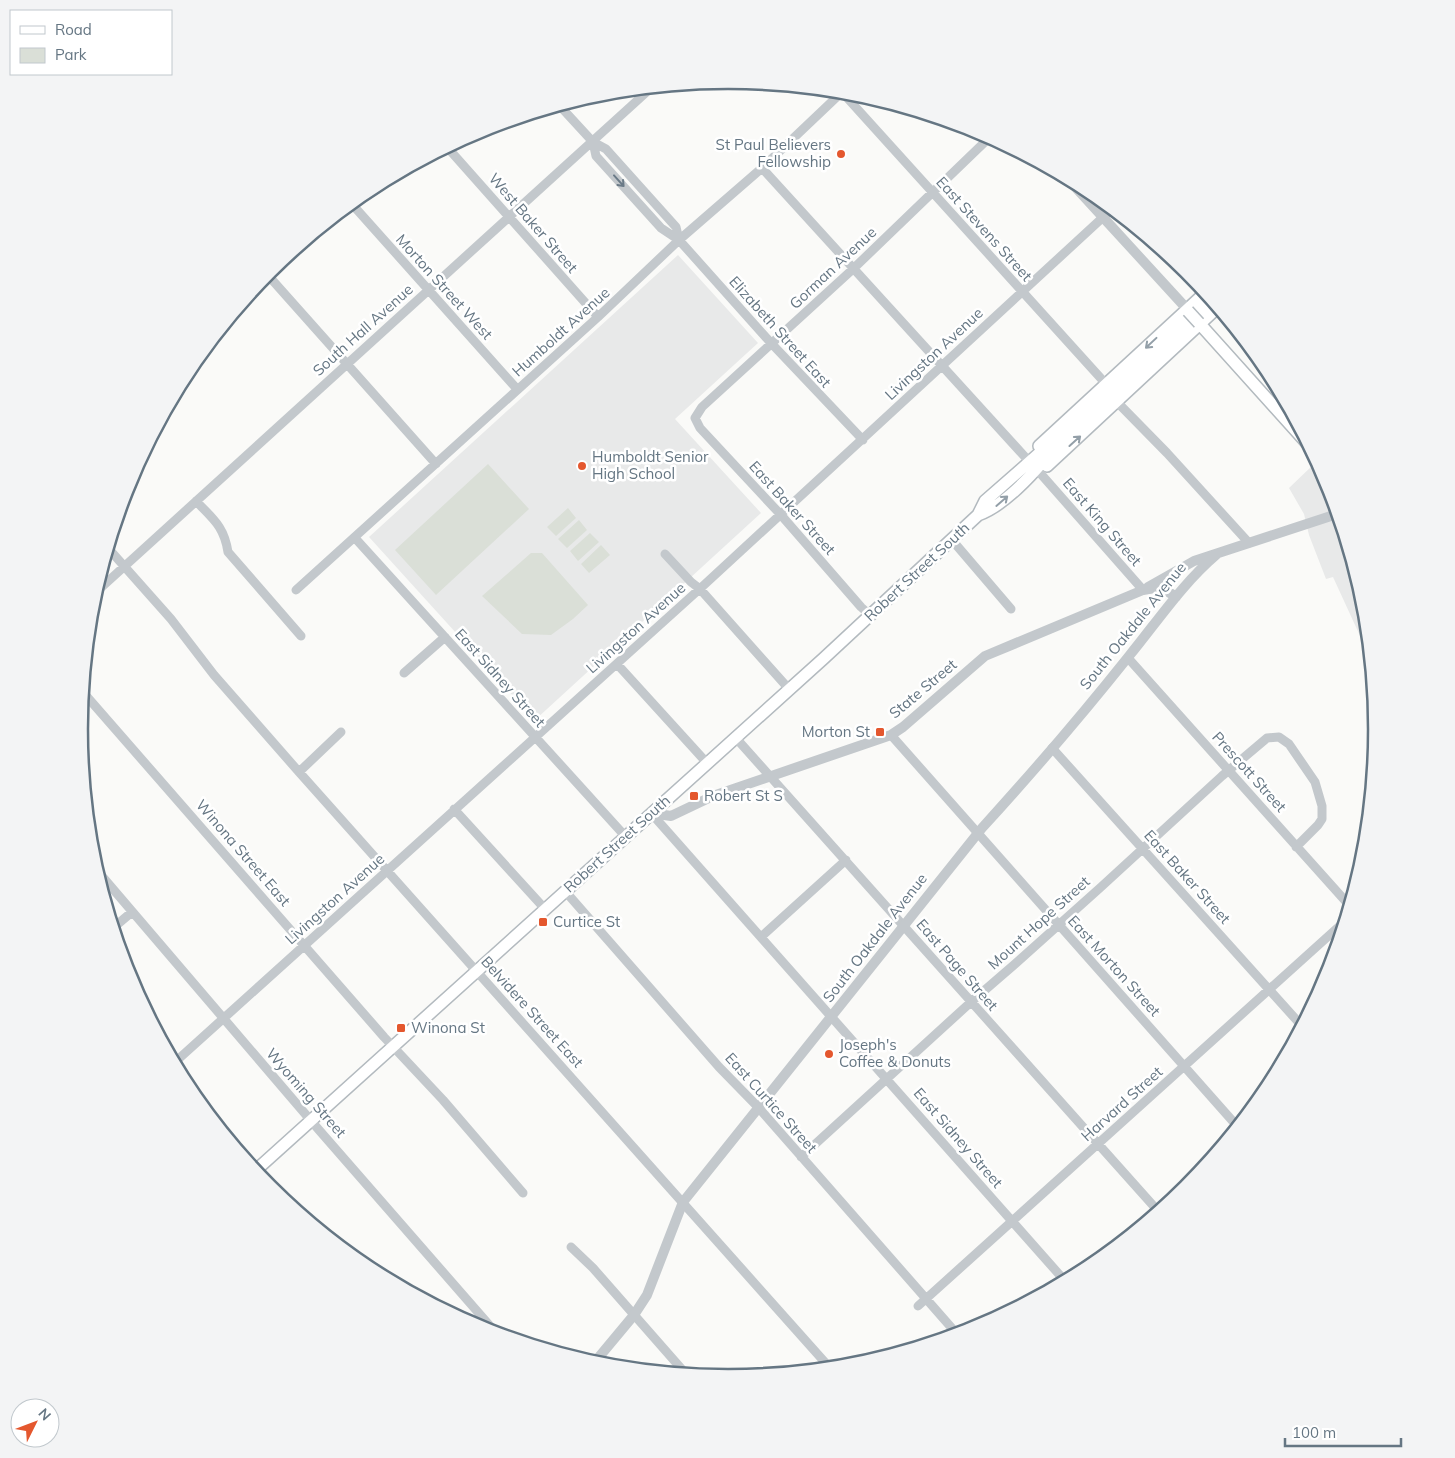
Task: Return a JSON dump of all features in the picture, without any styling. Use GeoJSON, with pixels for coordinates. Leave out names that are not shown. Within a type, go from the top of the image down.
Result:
{"type":"FeatureCollection","features":[{"type":"Feature","properties":{"kind":"main road"},"geometry":{"type":"LineString","coordinates":[[1200,298],[1026,458],[1019,466],[1019,478],[1040,473],[1213,312]]}},
{"type":"Feature","properties":{"kind":"main road","name":"Robert Street South"},"geometry":{"type":"LineString","coordinates":[[260,1166],[870,615],[978,515],[994,508],[1019,478],[1048,456],[1063,437],[1206,304]]}},
{"type":"Feature","properties":{"kind":"main road"},"geometry":{"type":"LineString","coordinates":[[1188,310],[1290,424]]}},
{"type":"Feature","properties":{"kind":"street","name":"South Hall Avenue"},"geometry":{"type":"LineString","coordinates":[[104,585],[644,94]]}},
{"type":"Feature","properties":{"kind":"street","name":"Humboldt Avenue"},"geometry":{"type":"LineString","coordinates":[[296,590],[598,317],[680,240],[762,168],[835,98]]}},
{"type":"Feature","properties":{"kind":"street","name":"East Stevens Street"},"geometry":{"type":"LineString","coordinates":[[849,100],[1106,384]]}},
{"type":"Feature","properties":{"kind":"street","name":"Elizabeth Street East"},"geometry":{"type":"LineString","coordinates":[[564,110],[593,142],[606,149],[676,227],[680,240],[771,343],[862,440]]}},
{"type":"Feature","properties":{"kind":"street","name":"Gorman Avenue"},"geometry":{"type":"LineString","coordinates":[[695,418],[702,407],[853,269],[984,143]]}},
{"type":"Feature","properties":{"kind":"street","name":"West Baker Street"},"geometry":{"type":"LineString","coordinates":[[452,151],[598,317]]}},
{"type":"Feature","properties":{"kind":"street"},"geometry":{"type":"LineString","coordinates":[[762,168],[1026,458]]}},
{"type":"Feature","properties":{"kind":"street"},"geometry":{"type":"LineString","coordinates":[[1086,199],[1188,310]]}},
{"type":"Feature","properties":{"kind":"street","name":"Morton Street West"},"geometry":{"type":"LineString","coordinates":[[356,208],[517,390]]}},
{"type":"Feature","properties":{"kind":"street","name":"Livingston Avenue"},"geometry":{"type":"LineString","coordinates":[[179,1059],[700,589],[1106,214]]}},
{"type":"Feature","properties":{"kind":"street"},"geometry":{"type":"LineString","coordinates":[[272,280],[436,464]]}},
{"type":"Feature","properties":{"kind":"street"},"geometry":{"type":"LineString","coordinates":[[1117,402],[1167,453],[1249,543]]}},
{"type":"Feature","properties":{"kind":"street","name":"East Baker Street"},"geometry":{"type":"LineString","coordinates":[[695,418],[700,428],[870,615]]}},
{"type":"Feature","properties":{"kind":"street","name":"East King Street"},"geometry":{"type":"LineString","coordinates":[[1040,473],[1143,590]]}},
{"type":"Feature","properties":{"kind":"street"},"geometry":{"type":"LineString","coordinates":[[196,501],[221,527],[228,552],[301,636]]}},
{"type":"Feature","properties":{"kind":"street","name":"State Street"},"geometry":{"type":"LineString","coordinates":[[651,813],[671,816],[713,796],[771,778],[877,738],[891,735],[903,727],[986,656],[1143,590],[1189,563],[1331,516]]}},
{"type":"Feature","properties":{"kind":"street","name":"East Sidney Street"},"geometry":{"type":"LineString","coordinates":[[355,538],[625,836]]}},
{"type":"Feature","properties":{"kind":"street"},"geometry":{"type":"LineString","coordinates":[[952,540],[1011,609]]}},
{"type":"Feature","properties":{"kind":"street","name":"Belvidere Street East"},"geometry":{"type":"LineString","coordinates":[[112,553],[171,619],[214,675],[299,772],[824,1362]]}},
{"type":"Feature","properties":{"kind":"street"},"geometry":{"type":"LineString","coordinates":[[665,554],[700,589],[788,689]]}},
{"type":"Feature","properties":{"kind":"street","name":"South Oakdale Avenue"},"geometry":{"type":"LineString","coordinates":[[600,1356],[634,1315],[647,1296],[683,1202],[978,834],[1128,658],[1199,569],[1216,555]]}},
{"type":"Feature","properties":{"kind":"street","name":"State Street"},"geometry":{"type":"LineString","coordinates":[[1143,590],[1161,587],[1176,597]]}},
{"type":"Feature","properties":{"kind":"street"},"geometry":{"type":"LineString","coordinates":[[404,673],[445,637]]}},
{"type":"Feature","properties":{"kind":"street","name":"Prescott Street"},"geometry":{"type":"LineString","coordinates":[[1128,658],[1344,900]]}},
{"type":"Feature","properties":{"kind":"street"},"geometry":{"type":"LineString","coordinates":[[617,664],[707,762]]}},
{"type":"Feature","properties":{"kind":"street","name":"Winona Street East"},"geometry":{"type":"LineString","coordinates":[[89,699],[523,1193]]}},
{"type":"Feature","properties":{"kind":"street"},"geometry":{"type":"LineString","coordinates":[[299,772],[342,732]]}},
{"type":"Feature","properties":{"kind":"street","name":"East Morton Street"},"geometry":{"type":"LineString","coordinates":[[891,735],[1233,1121]]}},
{"type":"Feature","properties":{"kind":"street","name":"East Page Street"},"geometry":{"type":"LineString","coordinates":[[735,737],[1153,1206]]}},
{"type":"Feature","properties":{"kind":"street","name":"Mount Hope Street"},"geometry":{"type":"LineString","coordinates":[[801,1157],[1222,776],[1268,738],[1279,737],[1289,744],[1316,782],[1323,812],[1318,825],[1296,847]]}},
{"type":"Feature","properties":{"kind":"street","name":"East Baker Street"},"geometry":{"type":"LineString","coordinates":[[1052,748],[1297,1020]]}},
{"type":"Feature","properties":{"kind":"street"},"geometry":{"type":"LineString","coordinates":[[671,795],[678,802],[688,807]]}},
{"type":"Feature","properties":{"kind":"street"},"geometry":{"type":"LineString","coordinates":[[454,809],[545,909]]}},
{"type":"Feature","properties":{"kind":"street","name":"East Sidney Street"},"geometry":{"type":"LineString","coordinates":[[651,813],[1060,1275]]}},
{"type":"Feature","properties":{"kind":"street"},"geometry":{"type":"LineString","coordinates":[[761,937],[846,860]]}},
{"type":"Feature","properties":{"kind":"street","name":"Wyoming Street"},"geometry":{"type":"LineString","coordinates":[[106,881],[310,1120],[486,1321]]}},
{"type":"Feature","properties":{"kind":"street","name":"East Curtice Street"},"geometry":{"type":"LineString","coordinates":[[565,891],[719,1067],[758,1107],[952,1328]]}},
{"type":"Feature","properties":{"kind":"street"},"geometry":{"type":"LineString","coordinates":[[118,924],[132,912]]}},
{"type":"Feature","properties":{"kind":"street","name":"Harvard Street"},"geometry":{"type":"LineString","coordinates":[[918,1306],[1336,929]]}},
{"type":"Feature","properties":{"kind":"street"},"geometry":{"type":"LineString","coordinates":[[571,1247],[680,1367]]}},
{"type":"Feature","properties":{"kind":"shaded area","name":"Humboldt Senior High School"},"geometry":{"type":"Polygon","coordinates":[[[678,255],[758,343],[675,419],[761,513],[535,720],[369,537],[678,255]]]}},
{"type":"Feature","properties":{"kind":"shaded area"},"geometry":{"type":"Polygon","coordinates":[[[1311,467],[1334,523],[1346,563],[1361,637],[1333,577],[1326,579],[1309,535],[1304,514],[1289,488],[1311,467]]]}},
{"type":"Feature","properties":{"kind":"green space"},"geometry":{"type":"Polygon","coordinates":[[[488,464],[529,509],[436,595],[395,550],[488,464]]]}},
{"type":"Feature","properties":{"kind":"green space"},"geometry":{"type":"Polygon","coordinates":[[[568,508],[576,518],[556,536],[547,527],[568,508]]]}},
{"type":"Feature","properties":{"kind":"green space"},"geometry":{"type":"Polygon","coordinates":[[[579,520],[587,530],[567,548],[558,539],[579,520]]]}},
{"type":"Feature","properties":{"kind":"green space"},"geometry":{"type":"Polygon","coordinates":[[[590,533],[599,542],[578,561],[570,551],[590,533]]]}},
{"type":"Feature","properties":{"kind":"green space"},"geometry":{"type":"Polygon","coordinates":[[[601,545],[610,555],[589,573],[581,564],[601,545]]]}},
{"type":"Feature","properties":{"kind":"green space"},"geometry":{"type":"Polygon","coordinates":[[[531,553],[542,553],[588,605],[551,635],[522,634],[482,596],[531,553]]]}},
{"type":"Feature","properties":{"kind":"place","name":"St Paul Believers Fellowship"},"geometry":{"type":"Point","coordinates":[841,154]}},
{"type":"Feature","properties":{"kind":"place","name":"Humboldt Senior High School"},"geometry":{"type":"Point","coordinates":[582,466]}},
{"type":"Feature","properties":{"kind":"place","name":"Morton St"},"geometry":{"type":"Point","coordinates":[880,732]}},
{"type":"Feature","properties":{"kind":"place","name":"Robert St S"},"geometry":{"type":"Point","coordinates":[694,796]}},
{"type":"Feature","properties":{"kind":"place","name":"Curtice St"},"geometry":{"type":"Point","coordinates":[543,922]}},
{"type":"Feature","properties":{"kind":"place","name":"Winona St"},"geometry":{"type":"Point","coordinates":[401,1028]}},
{"type":"Feature","properties":{"kind":"place","name":"Joseph's Coffee & Donuts"},"geometry":{"type":"Point","coordinates":[829,1054]}}]}
